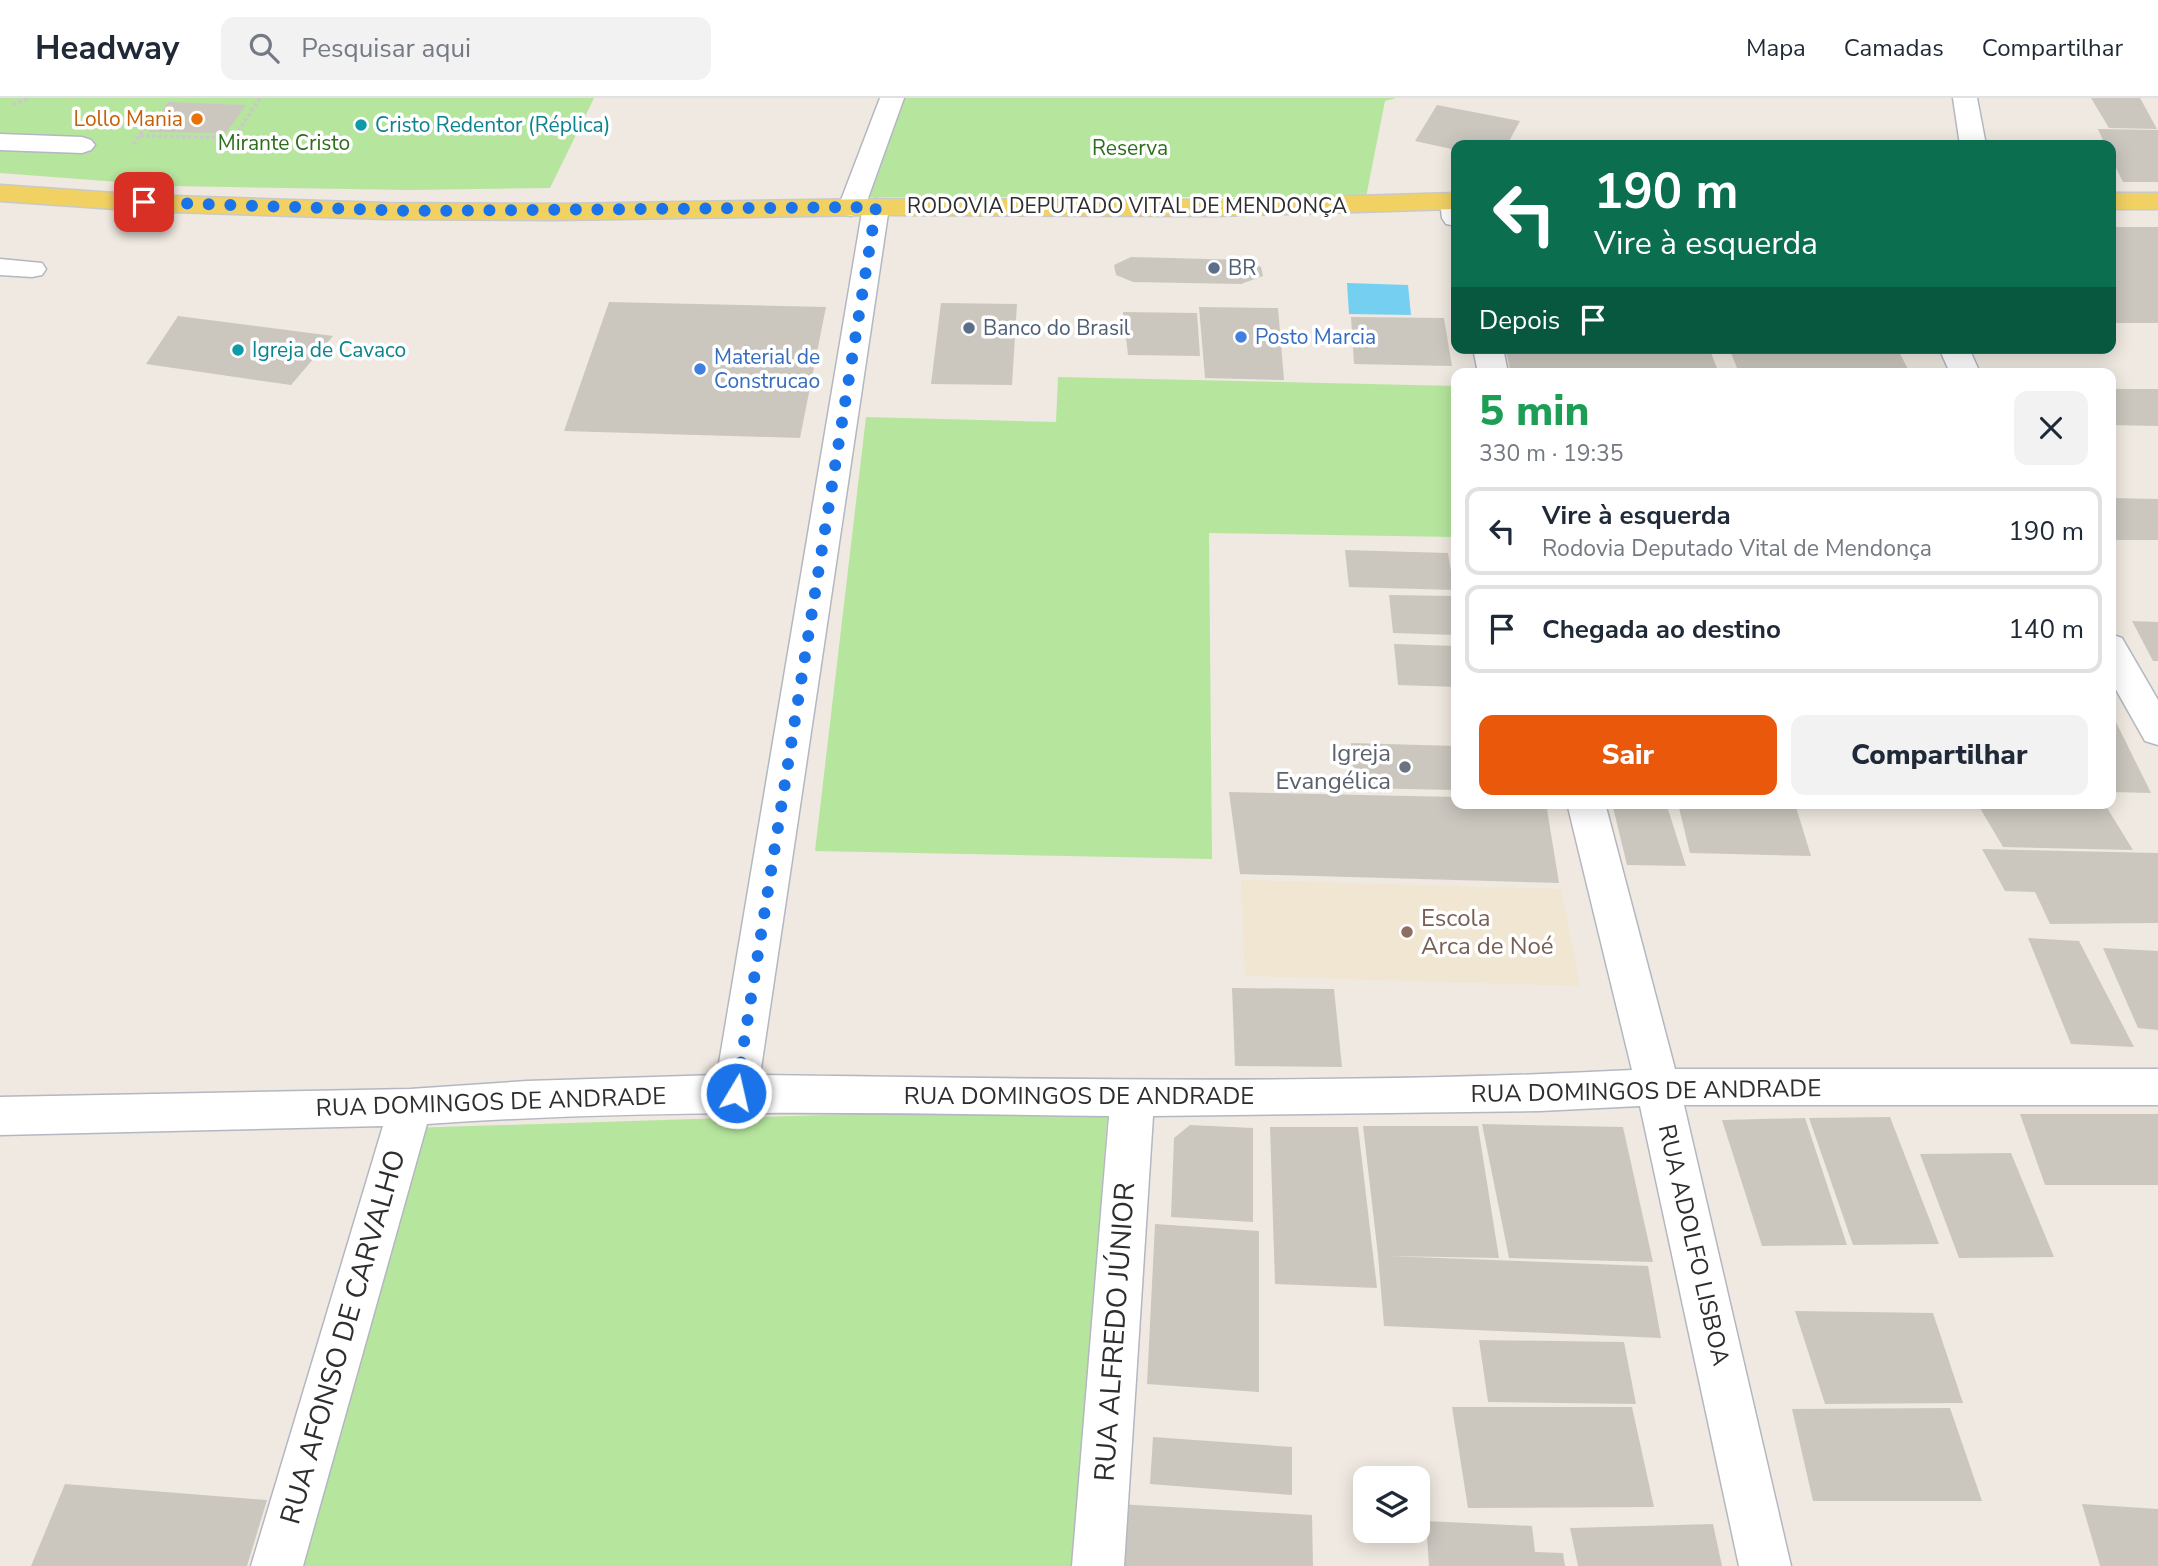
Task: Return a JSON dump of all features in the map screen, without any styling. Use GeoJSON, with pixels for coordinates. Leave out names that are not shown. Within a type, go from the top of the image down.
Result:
{"type":"FeatureCollection","features":[{"type":"Feature","properties":{"kind":"main road","name":"RODOVIA DEPUTADO VITAL DE MENDONÇA"},"geometry":{"type":"LineString","coordinates":[[0,193],[144,202],[385,211],[1451,207]]}},
{"type":"Feature","properties":{"kind":"main road"},"geometry":{"type":"LineString","coordinates":[[2116,201],[2158,201]]}},
{"type":"Feature","properties":{"kind":"street"},"geometry":{"type":"LineString","coordinates":[[736,1093],[863,208],[892,98]]}},
{"type":"Feature","properties":{"kind":"street"},"geometry":{"type":"LineString","coordinates":[[1965,98],[1972,140]]}},
{"type":"Feature","properties":{"kind":"street"},"geometry":{"type":"LineString","coordinates":[[0,142],[82,145]]}},
{"type":"Feature","properties":{"kind":"street"},"geometry":{"type":"LineString","coordinates":[[0,267],[32,269]]}},
{"type":"Feature","properties":{"kind":"street"},"geometry":{"type":"LineString","coordinates":[[2116,657],[2158,732]]}},
{"type":"Feature","properties":{"kind":"street","name":"RUA ADOLFO LISBOA"},"geometry":{"type":"LineString","coordinates":[[1588,809],[1658,1087],[1765,1566]]}},
{"type":"Feature","properties":{"kind":"street","name":"RUA DOMINGOS DE ANDRADE"},"geometry":{"type":"LineString","coordinates":[[0,1116],[410,1107],[527,1099],[736,1093],[1132,1098],[1527,1093],[1658,1087],[2158,1087]]}},
{"type":"Feature","properties":{"kind":"street","name":"RUA ALFREDO JÚNIOR"},"geometry":{"type":"LineString","coordinates":[[1098,1566],[1132,1098]]}},
{"type":"Feature","properties":{"kind":"street","name":"RUA AFONSO DE CARVALHO"},"geometry":{"type":"LineString","coordinates":[[277,1566],[410,1107]]}},
{"type":"Feature","properties":{"kind":"path"},"geometry":{"type":"LineString","coordinates":[[139,136],[234,138],[260,98]]}},
{"type":"Feature","properties":{"kind":"shaded area","name":"Escola Arca de Noé"},"geometry":{"type":"Polygon","coordinates":[[[1241,880],[1561,889],[1580,986],[1245,976],[1241,880]]]}},
{"type":"Feature","properties":{"kind":"green space","name":"Mirante Cristo"},"geometry":{"type":"Polygon","coordinates":[[[0,98],[594,98],[550,188],[410,190],[171,186],[0,173],[0,98]]]}},
{"type":"Feature","properties":{"kind":"green space","name":"Reserva"},"geometry":{"type":"Polygon","coordinates":[[[891,98],[1396,98],[1385,101],[1366,197],[863,197],[891,98]]]}},
{"type":"Feature","properties":{"kind":"green space"},"geometry":{"type":"Polygon","coordinates":[[[1058,377],[1451,386],[1451,537],[1209,533],[1212,859],[815,851],[866,417],[1056,422],[1058,377]]]}},
{"type":"Feature","properties":{"kind":"green space"},"geometry":{"type":"Polygon","coordinates":[[[1108,1106],[1074,1566],[287,1566],[410,1128],[1108,1106]]]}},
{"type":"Feature","properties":{"kind":"water"},"geometry":{"type":"Polygon","coordinates":[[[1347,283],[1408,285],[1411,315],[1349,314],[1347,283]]]}},
{"type":"Feature","properties":{"kind":"building"},"geometry":{"type":"Polygon","coordinates":[[[2091,98],[2140,98],[2157,129],[2109,128],[2091,98]]]}},
{"type":"Feature","properties":{"kind":"building","name":"Lollo Mania"},"geometry":{"type":"Polygon","coordinates":[[[168,102],[246,105],[226,133],[148,132],[168,102]]]}},
{"type":"Feature","properties":{"kind":"building"},"geometry":{"type":"Polygon","coordinates":[[[1437,105],[1520,121],[1510,140],[1451,140],[1451,149],[1415,141],[1437,105]]]}},
{"type":"Feature","properties":{"kind":"building"},"geometry":{"type":"Polygon","coordinates":[[[2098,129],[2158,130],[2158,182],[2123,182],[2116,168],[2116,140],[2103,140],[2098,129]]]}},
{"type":"Feature","properties":{"kind":"building"},"geometry":{"type":"Polygon","coordinates":[[[2116,227],[2158,227],[2158,323],[2116,323],[2116,227]]]}},
{"type":"Feature","properties":{"kind":"building"},"geometry":{"type":"Polygon","coordinates":[[[1131,257],[1246,260],[1261,267],[1263,276],[1241,284],[1133,282],[1116,275],[1114,265],[1131,257]]]}},
{"type":"Feature","properties":{"kind":"building","name":"Material de Construcao"},"geometry":{"type":"Polygon","coordinates":[[[609,302],[826,307],[800,438],[564,431],[609,302]]]}},
{"type":"Feature","properties":{"kind":"building"},"geometry":{"type":"Polygon","coordinates":[[[941,303],[1017,304],[1012,385],[931,384],[941,303]]]}},
{"type":"Feature","properties":{"kind":"building","name":"Posto Marcia"},"geometry":{"type":"Polygon","coordinates":[[[1199,307],[1278,308],[1284,380],[1205,378],[1199,307]]]}},
{"type":"Feature","properties":{"kind":"building"},"geometry":{"type":"Polygon","coordinates":[[[1123,312],[1197,313],[1200,356],[1128,355],[1123,312]]]}},
{"type":"Feature","properties":{"kind":"building","name":"Igreja de Cavaco"},"geometry":{"type":"Polygon","coordinates":[[[178,316],[333,336],[291,385],[146,364],[178,316]]]}},
{"type":"Feature","properties":{"kind":"building"},"geometry":{"type":"Polygon","coordinates":[[[1351,317],[1444,318],[1452,366],[1354,364],[1351,317]]]}},
{"type":"Feature","properties":{"kind":"building"},"geometry":{"type":"Polygon","coordinates":[[[1506,354],[1711,354],[1717,368],[1510,368],[1506,354]]]}},
{"type":"Feature","properties":{"kind":"building"},"geometry":{"type":"Polygon","coordinates":[[[1731,354],[1900,354],[1907,368],[1737,368],[1731,354]]]}},
{"type":"Feature","properties":{"kind":"building"},"geometry":{"type":"Polygon","coordinates":[[[2116,389],[2158,389],[2158,426],[2116,425],[2116,389]]]}},
{"type":"Feature","properties":{"kind":"building"},"geometry":{"type":"Polygon","coordinates":[[[2116,498],[2158,499],[2158,540],[2116,540],[2116,498]]]}},
{"type":"Feature","properties":{"kind":"building"},"geometry":{"type":"Polygon","coordinates":[[[1345,550],[1448,553],[1451,590],[1349,587],[1345,550]]]}},
{"type":"Feature","properties":{"kind":"building"},"geometry":{"type":"Polygon","coordinates":[[[1389,595],[1451,596],[1451,635],[1393,633],[1389,595]]]}},
{"type":"Feature","properties":{"kind":"building"},"geometry":{"type":"Polygon","coordinates":[[[2132,621],[2158,622],[2158,661],[2153,661],[2132,621]]]}},
{"type":"Feature","properties":{"kind":"building"},"geometry":{"type":"Polygon","coordinates":[[[1394,644],[1451,646],[1451,687],[1398,685],[1394,644]]]}},
{"type":"Feature","properties":{"kind":"building"},"geometry":{"type":"Polygon","coordinates":[[[2116,722],[2151,793],[2116,792],[2116,722]]]}},
{"type":"Feature","properties":{"kind":"building","name":"Igreja Evangélica"},"geometry":{"type":"Polygon","coordinates":[[[1351,743],[1451,746],[1451,790],[1355,788],[1351,743]]]}},
{"type":"Feature","properties":{"kind":"building"},"geometry":{"type":"Polygon","coordinates":[[[1229,792],[1451,797],[1451,809],[1547,809],[1559,883],[1240,874],[1229,792]]]}},
{"type":"Feature","properties":{"kind":"building"},"geometry":{"type":"Polygon","coordinates":[[[1613,809],[1668,809],[1686,866],[1627,865],[1613,809]]]}},
{"type":"Feature","properties":{"kind":"building"},"geometry":{"type":"Polygon","coordinates":[[[1679,809],[1797,809],[1811,856],[1690,853],[1679,809]]]}},
{"type":"Feature","properties":{"kind":"building"},"geometry":{"type":"Polygon","coordinates":[[[1981,809],[2108,809],[2133,850],[2003,847],[1981,809]]]}},
{"type":"Feature","properties":{"kind":"building"},"geometry":{"type":"Polygon","coordinates":[[[1982,849],[2158,853],[2158,923],[2050,924],[2035,892],[2005,891],[1982,849]]]}},
{"type":"Feature","properties":{"kind":"building"},"geometry":{"type":"Polygon","coordinates":[[[2028,938],[2079,941],[2134,1047],[2071,1044],[2028,938]]]}},
{"type":"Feature","properties":{"kind":"building"},"geometry":{"type":"Polygon","coordinates":[[[2103,948],[2158,951],[2158,1030],[2138,1028],[2103,948]]]}},
{"type":"Feature","properties":{"kind":"building"},"geometry":{"type":"Polygon","coordinates":[[[1232,988],[1334,989],[1342,1067],[1235,1066],[1232,988]]]}},
{"type":"Feature","properties":{"kind":"building"},"geometry":{"type":"Polygon","coordinates":[[[2020,1114],[2158,1114],[2158,1185],[2045,1185],[2020,1114]]]}},
{"type":"Feature","properties":{"kind":"building"},"geometry":{"type":"Polygon","coordinates":[[[1890,1117],[1939,1244],[1853,1245],[1809,1118],[1890,1117]]]}},
{"type":"Feature","properties":{"kind":"building"},"geometry":{"type":"Polygon","coordinates":[[[1805,1118],[1847,1245],[1762,1246],[1722,1120],[1805,1118]]]}},
{"type":"Feature","properties":{"kind":"building"},"geometry":{"type":"Polygon","coordinates":[[[1482,1124],[1623,1127],[1653,1262],[1509,1258],[1482,1124]]]}},
{"type":"Feature","properties":{"kind":"building"},"geometry":{"type":"Polygon","coordinates":[[[1190,1125],[1253,1128],[1253,1222],[1171,1217],[1174,1138],[1190,1125]]]}},
{"type":"Feature","properties":{"kind":"building"},"geometry":{"type":"Polygon","coordinates":[[[1363,1126],[1478,1126],[1499,1258],[1387,1256],[1648,1266],[1661,1338],[1384,1326],[1363,1126]]]}},
{"type":"Feature","properties":{"kind":"building"},"geometry":{"type":"Polygon","coordinates":[[[1270,1127],[1358,1127],[1377,1288],[1275,1284],[1270,1127]]]}},
{"type":"Feature","properties":{"kind":"building"},"geometry":{"type":"Polygon","coordinates":[[[2011,1153],[2054,1257],[1959,1258],[1920,1154],[2011,1153]]]}},
{"type":"Feature","properties":{"kind":"building"},"geometry":{"type":"Polygon","coordinates":[[[1155,1224],[1259,1231],[1259,1392],[1147,1384],[1155,1224]]]}},
{"type":"Feature","properties":{"kind":"building"},"geometry":{"type":"Polygon","coordinates":[[[1795,1311],[1933,1313],[1963,1403],[1825,1404],[1795,1311]]]}},
{"type":"Feature","properties":{"kind":"building"},"geometry":{"type":"Polygon","coordinates":[[[1479,1340],[1624,1342],[1636,1404],[1488,1402],[1479,1340]]]}},
{"type":"Feature","properties":{"kind":"building"},"geometry":{"type":"Polygon","coordinates":[[[1452,1407],[1632,1407],[1654,1507],[1468,1508],[1452,1407]]]}},
{"type":"Feature","properties":{"kind":"building"},"geometry":{"type":"Polygon","coordinates":[[[1950,1408],[1982,1501],[1813,1501],[1792,1409],[1950,1408]]]}},
{"type":"Feature","properties":{"kind":"building"},"geometry":{"type":"Polygon","coordinates":[[[1153,1437],[1292,1447],[1292,1495],[1150,1484],[1153,1437]]]}},
{"type":"Feature","properties":{"kind":"building"},"geometry":{"type":"Polygon","coordinates":[[[65,1484],[267,1500],[247,1566],[31,1566],[65,1484]]]}},
{"type":"Feature","properties":{"kind":"building"},"geometry":{"type":"Polygon","coordinates":[[[1118,1504],[1312,1515],[1313,1566],[1116,1566],[1118,1504]]]}},
{"type":"Feature","properties":{"kind":"building"},"geometry":{"type":"Polygon","coordinates":[[[2082,1504],[2158,1509],[2158,1566],[2100,1566],[2082,1504]]]}},
{"type":"Feature","properties":{"kind":"building"},"geometry":{"type":"Polygon","coordinates":[[[1430,1521],[1532,1526],[1535,1552],[1563,1553],[1565,1566],[1429,1566],[1430,1521]]]}},
{"type":"Feature","properties":{"kind":"building"},"geometry":{"type":"Polygon","coordinates":[[[1713,1524],[1722,1566],[1578,1566],[1570,1528],[1713,1524]]]}},
{"type":"Feature","properties":{"kind":"place","name":"Lollo Mania"},"geometry":{"type":"Point","coordinates":[197,119]}},
{"type":"Feature","properties":{"kind":"place","name":"Cristo Redentor (Réplica)"},"geometry":{"type":"Point","coordinates":[361,125]}},
{"type":"Feature","properties":{"kind":"place","name":"BR"},"geometry":{"type":"Point","coordinates":[1214,268]}},
{"type":"Feature","properties":{"kind":"place","name":"Banco do Brasil"},"geometry":{"type":"Point","coordinates":[969,328]}},
{"type":"Feature","properties":{"kind":"place","name":"Posto Marcia"},"geometry":{"type":"Point","coordinates":[1241,337]}},
{"type":"Feature","properties":{"kind":"place","name":"Igreja de Cavaco"},"geometry":{"type":"Point","coordinates":[238,350]}},
{"type":"Feature","properties":{"kind":"place","name":"Material de Construcao"},"geometry":{"type":"Point","coordinates":[700,369]}},
{"type":"Feature","properties":{"kind":"place","name":"Igreja Evangélica"},"geometry":{"type":"Point","coordinates":[1405,767]}},
{"type":"Feature","properties":{"kind":"place","name":"Escola Arca de Noé"},"geometry":{"type":"Point","coordinates":[1407,932]}},
{"type":"Feature","properties":{"kind":"route"},"geometry":{"type":"LineString","coordinates":[[144,202],[385,211],[557,212],[876,207],[736,1093]]}}]}
